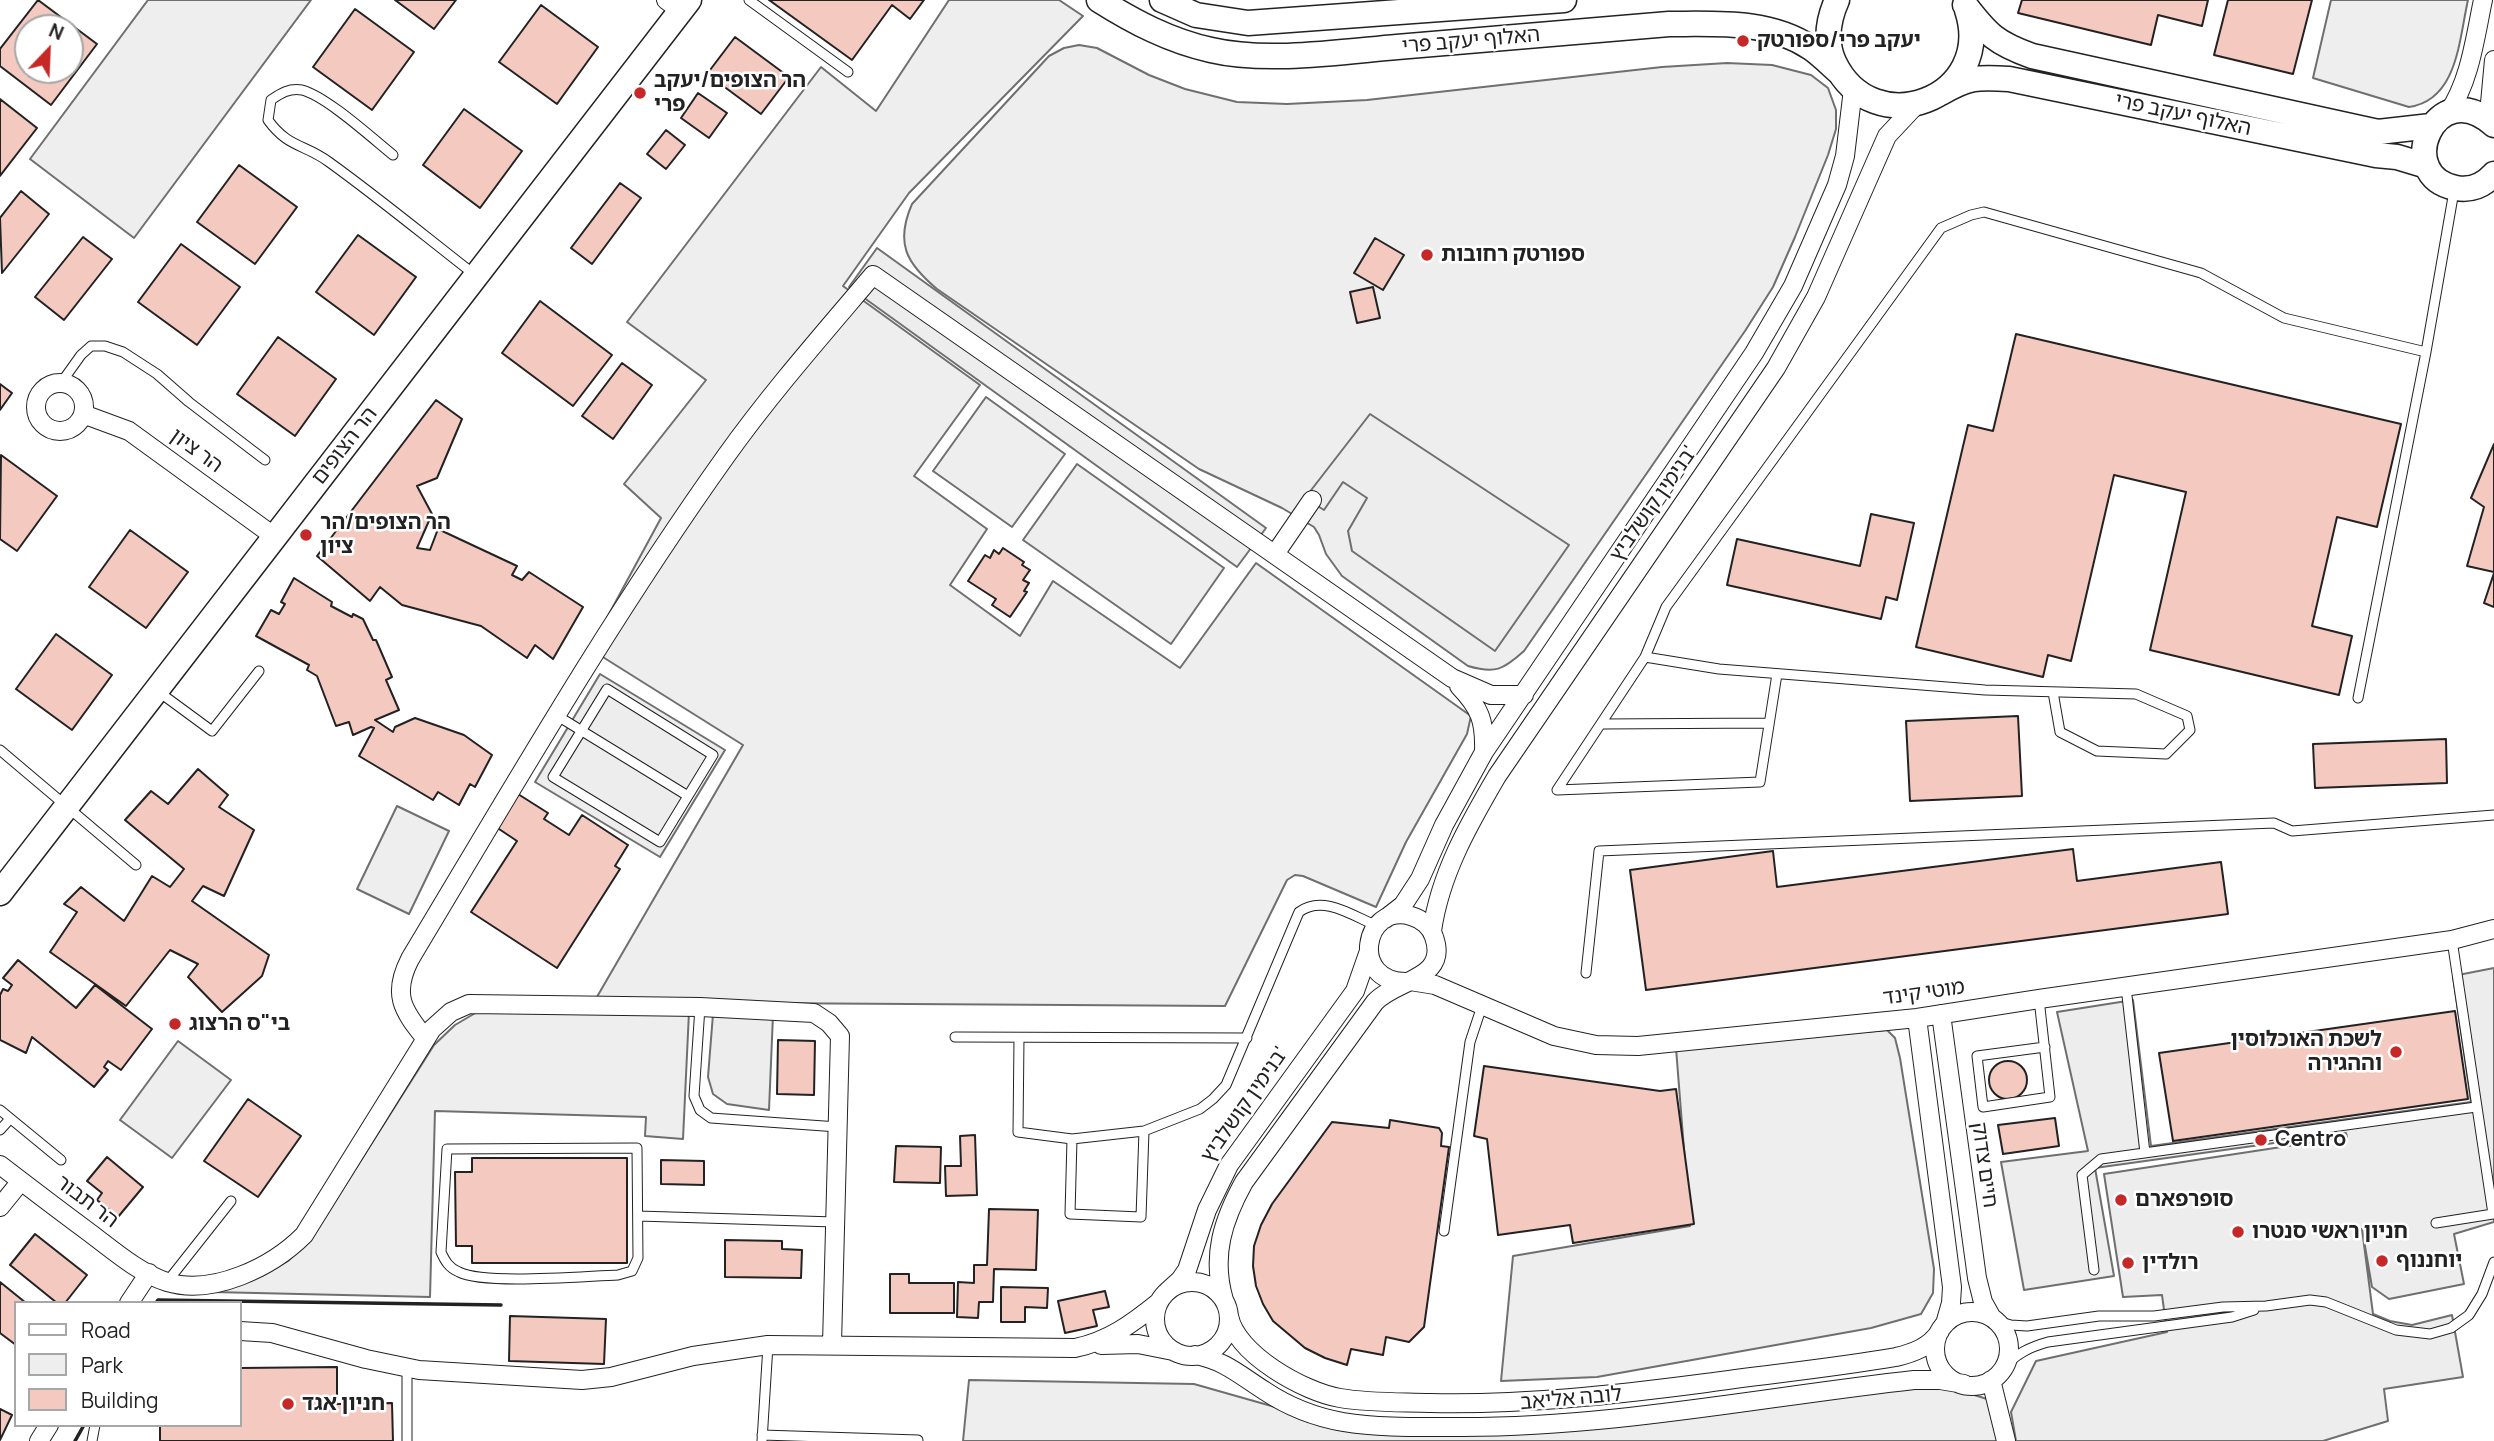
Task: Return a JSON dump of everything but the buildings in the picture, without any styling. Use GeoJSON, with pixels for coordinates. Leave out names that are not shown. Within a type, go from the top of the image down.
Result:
{"type":"FeatureCollection","features":[{"type":"Feature","properties":{"kind":"street","name":"האלוף יעקב פרי"},"geometry":{"type":"LineString","coordinates":[[1099,0],[1162,34],[1201,48],[1261,56],[1669,24],[1749,25],[1791,37],[1813,49],[1868,98],[1883,104],[1917,104],[1962,80],[1987,77],[2009,79],[2376,155],[2397,157],[2427,166]]}},
{"type":"Feature","properties":{"kind":"street","name":"האלוף יעקב פרי"},"geometry":{"type":"LineString","coordinates":[[1162,0],[1196,15],[1248,23],[1564,0]]}},
{"type":"Feature","properties":{"kind":"street"},"geometry":{"type":"LineString","coordinates":[[1837,0],[1828,27],[1829,43],[1847,81]]}},
{"type":"Feature","properties":{"kind":"street"},"geometry":{"type":"LineString","coordinates":[[2480,184],[2443,184],[2433,176],[2427,166],[2424,144],[2459,95],[2483,0]]}},
{"type":"Feature","properties":{"kind":"street","name":"האלוף יעקב פרי"},"geometry":{"type":"LineString","coordinates":[[1964,2],[1985,31],[2005,46],[2032,55],[2378,132],[2439,120],[2458,110],[2472,111],[2494,124]]}},
{"type":"Feature","properties":{"kind":"street"},"geometry":{"type":"LineString","coordinates":[[1941,93],[1963,69],[1969,53],[1971,29],[1964,2]]}},
{"type":"Feature","properties":{"kind":"street","name":"הר הצופים"},"geometry":{"type":"LineString","coordinates":[[0,893],[476,276],[679,4]]}},
{"type":"Feature","properties":{"kind":"street"},"geometry":{"type":"LineString","coordinates":[[2494,60],[2490,103],[2494,124]]}},
{"type":"Feature","properties":{"kind":"street","name":"בנימין קושלביץ'"},"geometry":{"type":"LineString","coordinates":[[1381,923],[1403,905],[1420,878],[1444,825],[1484,752],[1776,318],[1837,185],[1845,156],[1847,81]]}},
{"type":"Feature","properties":{"kind":"street","name":"בנימין קושלביץ'"},"geometry":{"type":"LineString","coordinates":[[1432,931],[1454,855],[1467,827],[1497,776],[1776,368],[1816,297],[1887,136],[1917,104]]}},
{"type":"Feature","properties":{"kind":"street"},"geometry":{"type":"LineString","coordinates":[[426,1039],[409,1019],[403,1005],[399,991],[401,976],[556,715],[727,454],[766,402],[873,275],[1452,678],[1471,698],[1484,722],[1484,752]]}},
{"type":"Feature","properties":{"kind":"street"},"geometry":{"type":"LineString","coordinates":[[61,383],[76,390],[82,397],[83,414],[75,427],[67,430],[50,429],[41,422],[36,408],[40,393],[61,383]]}},
{"type":"Feature","properties":{"kind":"street","name":"הר ציון"},"geometry":{"type":"LineString","coordinates":[[83,414],[129,431],[275,537]]}},
{"type":"Feature","properties":{"kind":"street"},"geometry":{"type":"LineString","coordinates":[[1275,554],[1312,500]]}},
{"type":"Feature","properties":{"kind":"street"},"geometry":{"type":"LineString","coordinates":[[1452,678],[1491,695],[1524,695]]}},
{"type":"Feature","properties":{"kind":"street"},"geometry":{"type":"LineString","coordinates":[[1394,915],[1409,915],[1422,920],[1432,931],[1436,945],[1435,959],[1423,975],[1409,981],[1393,981],[1381,974],[1372,964],[1370,937],[1381,923],[1394,915]]}},
{"type":"Feature","properties":{"kind":"street","name":"מוטי קינד"},"geometry":{"type":"LineString","coordinates":[[1409,981],[1435,985],[1554,1036],[1582,1043],[1624,1046],[1678,1044],[1917,1018],[2452,940],[2494,929]]}},
{"type":"Feature","properties":{"kind":"street","name":"מוטי קינד"},"geometry":{"type":"LineString","coordinates":[[2452,940],[2468,942],[2494,938]]}},
{"type":"Feature","properties":{"kind":"street","name":"בנימין קושלביץ'"},"geometry":{"type":"LineString","coordinates":[[1087,1346],[1118,1333],[1180,1280],[1187,1270],[1207,1210],[1228,1165],[1355,991],[1369,951]]}},
{"type":"Feature","properties":{"kind":"street","name":"בנימין קושלביץ'"},"geometry":{"type":"LineString","coordinates":[[1226,1308],[1219,1279],[1218,1252],[1227,1220],[1241,1188],[1375,1002],[1388,990],[1409,981]]}},
{"type":"Feature","properties":{"kind":"street"},"geometry":{"type":"LineString","coordinates":[[167,1282],[188,1286],[244,1275],[286,1252],[304,1235],[432,1029],[451,1013],[469,1004],[700,1007],[814,1013],[829,1023],[840,1036],[832,1344]]}},
{"type":"Feature","properties":{"kind":"street","name":"חיים צדוק"},"geometry":{"type":"LineString","coordinates":[[1941,1014],[1977,1278],[1983,1302],[1994,1320]]}},
{"type":"Feature","properties":{"kind":"street"},"geometry":{"type":"LineString","coordinates":[[1917,1018],[1952,1287],[1951,1303],[1942,1328],[1936,1348],[1939,1364],[1949,1377],[1975,1386],[1997,1375],[2008,1358],[2008,1341],[2004,1330],[1982,1313],[1965,1313],[1954,1317],[1942,1328]]}},
{"type":"Feature","properties":{"kind":"street","name":"הר תבור"},"geometry":{"type":"LineString","coordinates":[[0,1165],[122,1257],[167,1282]]}},
{"type":"Feature","properties":{"kind":"street"},"geometry":{"type":"LineString","coordinates":[[0,1207],[21,1181]]}},
{"type":"Feature","properties":{"kind":"street"},"geometry":{"type":"LineString","coordinates":[[131,1301],[149,1273]]}},
{"type":"Feature","properties":{"kind":"street"},"geometry":{"type":"LineString","coordinates":[[1198,1282],[1213,1288],[1226,1308],[1228,1326],[1222,1340],[1210,1351],[1186,1354],[1165,1344],[1157,1331],[1155,1316],[1164,1296],[1182,1283],[1198,1282]]}},
{"type":"Feature","properties":{"kind":"street","name":"לובה אליאב"},"geometry":{"type":"LineString","coordinates":[[1226,1308],[1236,1335],[1247,1347],[1282,1373],[1311,1389],[1340,1398],[1419,1403],[1511,1403],[1593,1397],[1889,1358],[1917,1350],[1934,1339],[1942,1328]]}},
{"type":"Feature","properties":{"kind":"street","name":"בנימין קושלביץ'"},"geometry":{"type":"LineString","coordinates":[[242,1331],[272,1333],[366,1359],[419,1370],[582,1380],[611,1377],[693,1356],[768,1345],[1062,1349],[1138,1344],[1186,1354]]}},
{"type":"Feature","properties":{"kind":"street","name":"לובה אליאב"},"geometry":{"type":"LineString","coordinates":[[1186,1354],[1225,1364],[1279,1400],[1312,1414],[1345,1422],[1424,1427],[1517,1427],[1585,1423],[1914,1380],[1964,1384]]}},
{"type":"Feature","properties":{"kind":"street"},"geometry":{"type":"LineString","coordinates":[[1997,1375],[2006,1441]]}},
{"type":"Feature","properties":{"kind":"lane"},"geometry":{"type":"LineString","coordinates":[[749,0],[848,72]]}},
{"type":"Feature","properties":{"kind":"lane"},"geometry":{"type":"LineString","coordinates":[[393,155],[318,97],[300,90],[284,91],[271,100],[268,120],[278,135],[289,143],[327,160],[476,276]]}},
{"type":"Feature","properties":{"kind":"lane"},"geometry":{"type":"LineString","coordinates":[[2358,698],[2426,352],[2480,184]]}},
{"type":"Feature","properties":{"kind":"lane"},"geometry":{"type":"LineString","coordinates":[[1777,674],[1760,782],[1557,790],[1645,657],[1666,607],[1941,228],[1984,212],[2201,273],[2284,318],[2426,352]]}},
{"type":"Feature","properties":{"kind":"lane"},"geometry":{"type":"LineString","coordinates":[[61,383],[91,346],[105,346],[123,352],[157,374],[265,460]]}},
{"type":"Feature","properties":{"kind":"lane"},"geometry":{"type":"LineString","coordinates":[[1645,657],[1719,669],[1985,690],[2136,694],[2187,716],[2190,730],[2166,754],[2097,751],[2060,732],[2053,692]]}},
{"type":"Feature","properties":{"kind":"lane"},"geometry":{"type":"LineString","coordinates":[[156,690],[212,731],[259,671]]}},
{"type":"Feature","properties":{"kind":"lane"},"geometry":{"type":"LineString","coordinates":[[607,690],[713,755],[688,796],[660,842],[553,777],[607,690]]}},
{"type":"Feature","properties":{"kind":"lane"},"geometry":{"type":"LineString","coordinates":[[556,715],[688,796]]}},
{"type":"Feature","properties":{"kind":"lane"},"geometry":{"type":"LineString","coordinates":[[1601,724],[1769,723]]}},
{"type":"Feature","properties":{"kind":"lane"},"geometry":{"type":"LineString","coordinates":[[0,750],[136,865]]}},
{"type":"Feature","properties":{"kind":"lane"},"geometry":{"type":"LineString","coordinates":[[1586,973],[1599,851],[2274,823],[2292,831],[2494,815]]}},
{"type":"Feature","properties":{"kind":"lane"},"geometry":{"type":"LineString","coordinates":[[1019,1038],[1018,1132],[1072,1139],[1144,1130],[1200,1109],[1226,1085],[1300,912],[1306,907],[1327,904],[1381,923]]}},
{"type":"Feature","properties":{"kind":"lane"},"geometry":{"type":"LineString","coordinates":[[2436,1223],[2493,1214],[2452,940]]}},
{"type":"Feature","properties":{"kind":"lane"},"geometry":{"type":"LineString","coordinates":[[2126,986],[2145,1153]]}},
{"type":"Feature","properties":{"kind":"lane"},"geometry":{"type":"LineString","coordinates":[[2039,999],[2045,1047],[2050,1097],[1983,1107],[1977,1056],[2045,1047]]}},
{"type":"Feature","properties":{"kind":"lane"},"geometry":{"type":"LineString","coordinates":[[1444,1231],[1470,1042],[1482,1006]]}},
{"type":"Feature","properties":{"kind":"lane"},"geometry":{"type":"LineString","coordinates":[[700,1007],[694,1097],[700,1110],[711,1118],[838,1127]]}},
{"type":"Feature","properties":{"kind":"lane"},"geometry":{"type":"LineString","coordinates":[[955,1037],[1247,1038]]}},
{"type":"Feature","properties":{"kind":"lane"},"geometry":{"type":"LineString","coordinates":[[2094,1270],[2082,1175],[2101,1159],[2476,1107]]}},
{"type":"Feature","properties":{"kind":"lane"},"geometry":{"type":"LineString","coordinates":[[0,1110],[61,1160]]}},
{"type":"Feature","properties":{"kind":"lane"},"geometry":{"type":"LineString","coordinates":[[0,1130],[10,1119]]}},
{"type":"Feature","properties":{"kind":"lane"},"geometry":{"type":"LineString","coordinates":[[1072,1139],[1070,1214],[1141,1217],[1144,1130]]}},
{"type":"Feature","properties":{"kind":"lane"},"geometry":{"type":"LineString","coordinates":[[637,1148],[638,1216],[638,1258],[632,1271],[618,1275],[496,1278],[460,1273],[447,1265],[441,1252],[447,1149],[637,1148]]}},
{"type":"Feature","properties":{"kind":"lane"},"geometry":{"type":"LineString","coordinates":[[167,1282],[231,1201]]}},
{"type":"Feature","properties":{"kind":"lane"},"geometry":{"type":"LineString","coordinates":[[638,1216],[835,1222]]}},
{"type":"Feature","properties":{"kind":"lane"},"geometry":{"type":"LineString","coordinates":[[1994,1320],[2027,1326],[2105,1315],[2154,1316],[2223,1307],[2266,1306],[2318,1300],[2396,1330],[2418,1334],[2440,1332],[2460,1322],[2476,1306],[2494,1262]]}},
{"type":"Feature","properties":{"kind":"lane"},"geometry":{"type":"LineString","coordinates":[[1997,1375],[2021,1352],[2048,1342],[2232,1317],[2266,1306]]}},
{"type":"Feature","properties":{"kind":"lane"},"geometry":{"type":"LineString","coordinates":[[768,1345],[762,1438],[918,1440]]}},
{"type":"Feature","properties":{"kind":"lane"},"geometry":{"type":"LineString","coordinates":[[407,1368],[407,1441]]}},
{"type":"Feature","properties":{"kind":"green space"},"geometry":{"type":"Polygon","coordinates":[[[148,0],[311,0],[134,238],[30,159],[148,0]]]}},
{"type":"Feature","properties":{"kind":"green space"},"geometry":{"type":"Polygon","coordinates":[[[949,0],[1059,0],[1083,16],[909,193],[843,286],[980,385],[914,476],[987,529],[950,585],[1020,636],[1053,581],[1180,668],[1256,563],[1471,716],[1467,734],[1406,842],[1376,907],[1303,876],[1295,875],[1287,880],[1225,1006],[594,1002],[743,745],[590,649],[661,518],[624,484],[706,380],[627,322],[821,67],[876,111],[949,0]]]}},
{"type":"Feature","properties":{"kind":"green space"},"geometry":{"type":"Polygon","coordinates":[[[2331,0],[2468,0],[2454,66],[2438,93],[2425,102],[2409,107],[2313,78],[2331,0]]]}},
{"type":"Feature","properties":{"kind":"green space"},"geometry":{"type":"Polygon","coordinates":[[[1079,45],[1097,48],[1149,75],[1185,89],[1237,102],[1287,104],[1367,100],[1662,67],[1727,63],[1772,65],[1811,75],[1828,88],[1836,110],[1836,129],[1828,155],[1773,287],[1745,331],[1524,651],[1498,669],[1485,670],[1468,666],[1342,576],[1326,554],[1314,527],[1282,508],[1199,469],[937,289],[911,261],[906,251],[904,230],[912,204],[1049,56],[1064,48],[1079,45]]]}},
{"type":"Feature","properties":{"kind":"green space"},"geometry":{"type":"Polygon","coordinates":[[[986,397],[1065,454],[1012,527],[933,471],[986,397]]]}},
{"type":"Feature","properties":{"kind":"green space"},"geometry":{"type":"Polygon","coordinates":[[[1077,464],[1224,568],[1171,644],[1023,540],[1077,464]]]}},
{"type":"Feature","properties":{"kind":"green space"},"geometry":{"type":"Polygon","coordinates":[[[397,806],[449,831],[409,914],[357,889],[397,806]]]}},
{"type":"Feature","properties":{"kind":"green space"},"geometry":{"type":"Polygon","coordinates":[[[477,1012],[689,1012],[683,1139],[645,1136],[646,1117],[435,1111],[430,1297],[212,1292],[264,1275],[288,1261],[313,1236],[434,1045],[455,1025],[477,1012]]]}},
{"type":"Feature","properties":{"kind":"green space"},"geometry":{"type":"Polygon","coordinates":[[[1887,1030],[1895,1038],[1900,1058],[1934,1269],[1933,1293],[1921,1314],[1871,1328],[1597,1377],[1501,1381],[1513,1256],[1690,1226],[1676,1048],[1887,1030]]]}},
{"type":"Feature","properties":{"kind":"green space"},"geometry":{"type":"Polygon","coordinates":[[[178,1041],[231,1080],[172,1158],[120,1120],[178,1041]]]}},
{"type":"Feature","properties":{"kind":"green space"},"geometry":{"type":"Polygon","coordinates":[[[969,1380],[1194,1384],[1370,1434],[1920,1386],[1959,1390],[1993,1401],[2001,1441],[963,1441],[969,1380]]]}},
{"type":"Feature","properties":{"kind":"shaded area"},"geometry":{"type":"Polygon","coordinates":[[[877,248],[1266,528],[1237,567],[849,287],[877,248]]]}},
{"type":"Feature","properties":{"kind":"shaded area"},"geometry":{"type":"Polygon","coordinates":[[[1370,414],[1569,545],[1495,651],[1352,551],[1348,531],[1367,498],[1343,482],[1324,510],[1305,498],[1370,414]]]}},
{"type":"Feature","properties":{"kind":"shaded area"},"geometry":{"type":"Polygon","coordinates":[[[600,674],[725,750],[660,857],[535,782],[600,674]]]}},
{"type":"Feature","properties":{"kind":"shaded area","name":"חניון ראשי סנטרו"},"geometry":{"type":"Polygon","coordinates":[[[2494,968],[2494,1222],[2454,1234],[2464,1284],[2389,1299],[2372,1287],[2362,1229],[2373,1314],[2390,1321],[2412,1325],[2452,1315],[2463,1377],[2384,1389],[2388,1421],[2323,1441],[2016,1441],[2011,1412],[2036,1361],[2167,1332],[2162,1295],[2123,1297],[2104,1174],[2347,1137],[2346,1133],[2095,1168],[2114,1276],[2024,1290],[2001,1162],[2088,1151],[2057,1012],[2133,1000],[2151,1146],[2471,1102],[2453,976],[2494,968]]]}},
{"type":"Feature","properties":{"kind":"shaded area"},"geometry":{"type":"Polygon","coordinates":[[[713,1014],[773,1015],[769,1110],[727,1104],[713,1094],[708,1077],[713,1014]]]}},
{"type":"Feature","properties":{"kind":"wall"},"geometry":{"type":"LineString","coordinates":[[157,1301],[227,1301]]}},
{"type":"Feature","properties":{"kind":"wall"},"geometry":{"type":"LineString","coordinates":[[242,1301],[501,1305]]}},
{"type":"Feature","properties":{"kind":"wall"},"geometry":{"type":"LineString","coordinates":[[75,1441],[83,1427]]}},
{"type":"Feature","properties":{"kind":"place","name":"יעקב פרי/ספורטק"},"geometry":{"type":"Point","coordinates":[1743,41]}},
{"type":"Feature","properties":{"kind":"place","name":"הר הצופים/יעקב פרי"},"geometry":{"type":"Point","coordinates":[640,93]}},
{"type":"Feature","properties":{"kind":"place","name":"ספורטק רחובות"},"geometry":{"type":"Point","coordinates":[1427,255]}},
{"type":"Feature","properties":{"kind":"place","name":"הר הצופים/הר ציון"},"geometry":{"type":"Point","coordinates":[306,535]}},
{"type":"Feature","properties":{"kind":"place","name":"בי\"ס הרצוג"},"geometry":{"type":"Point","coordinates":[175,1024]}},
{"type":"Feature","properties":{"kind":"place","name":"לשכת האוכלוסין וההגירה"},"geometry":{"type":"Point","coordinates":[2396,1052]}},
{"type":"Feature","properties":{"kind":"place","name":"Centro"},"geometry":{"type":"Point","coordinates":[2261,1140]}},
{"type":"Feature","properties":{"kind":"place","name":"סופרפארם"},"geometry":{"type":"Point","coordinates":[2121,1200]}},
{"type":"Feature","properties":{"kind":"place","name":"חניון ראשי סנטרו"},"geometry":{"type":"Point","coordinates":[2238,1232]}},
{"type":"Feature","properties":{"kind":"place","name":"יוחננוף"},"geometry":{"type":"Point","coordinates":[2382,1261]}},
{"type":"Feature","properties":{"kind":"place","name":"רולדין"},"geometry":{"type":"Point","coordinates":[2128,1263]}},
{"type":"Feature","properties":{"kind":"place","name":"חניון אגד"},"geometry":{"type":"Point","coordinates":[288,1404]}}]}
